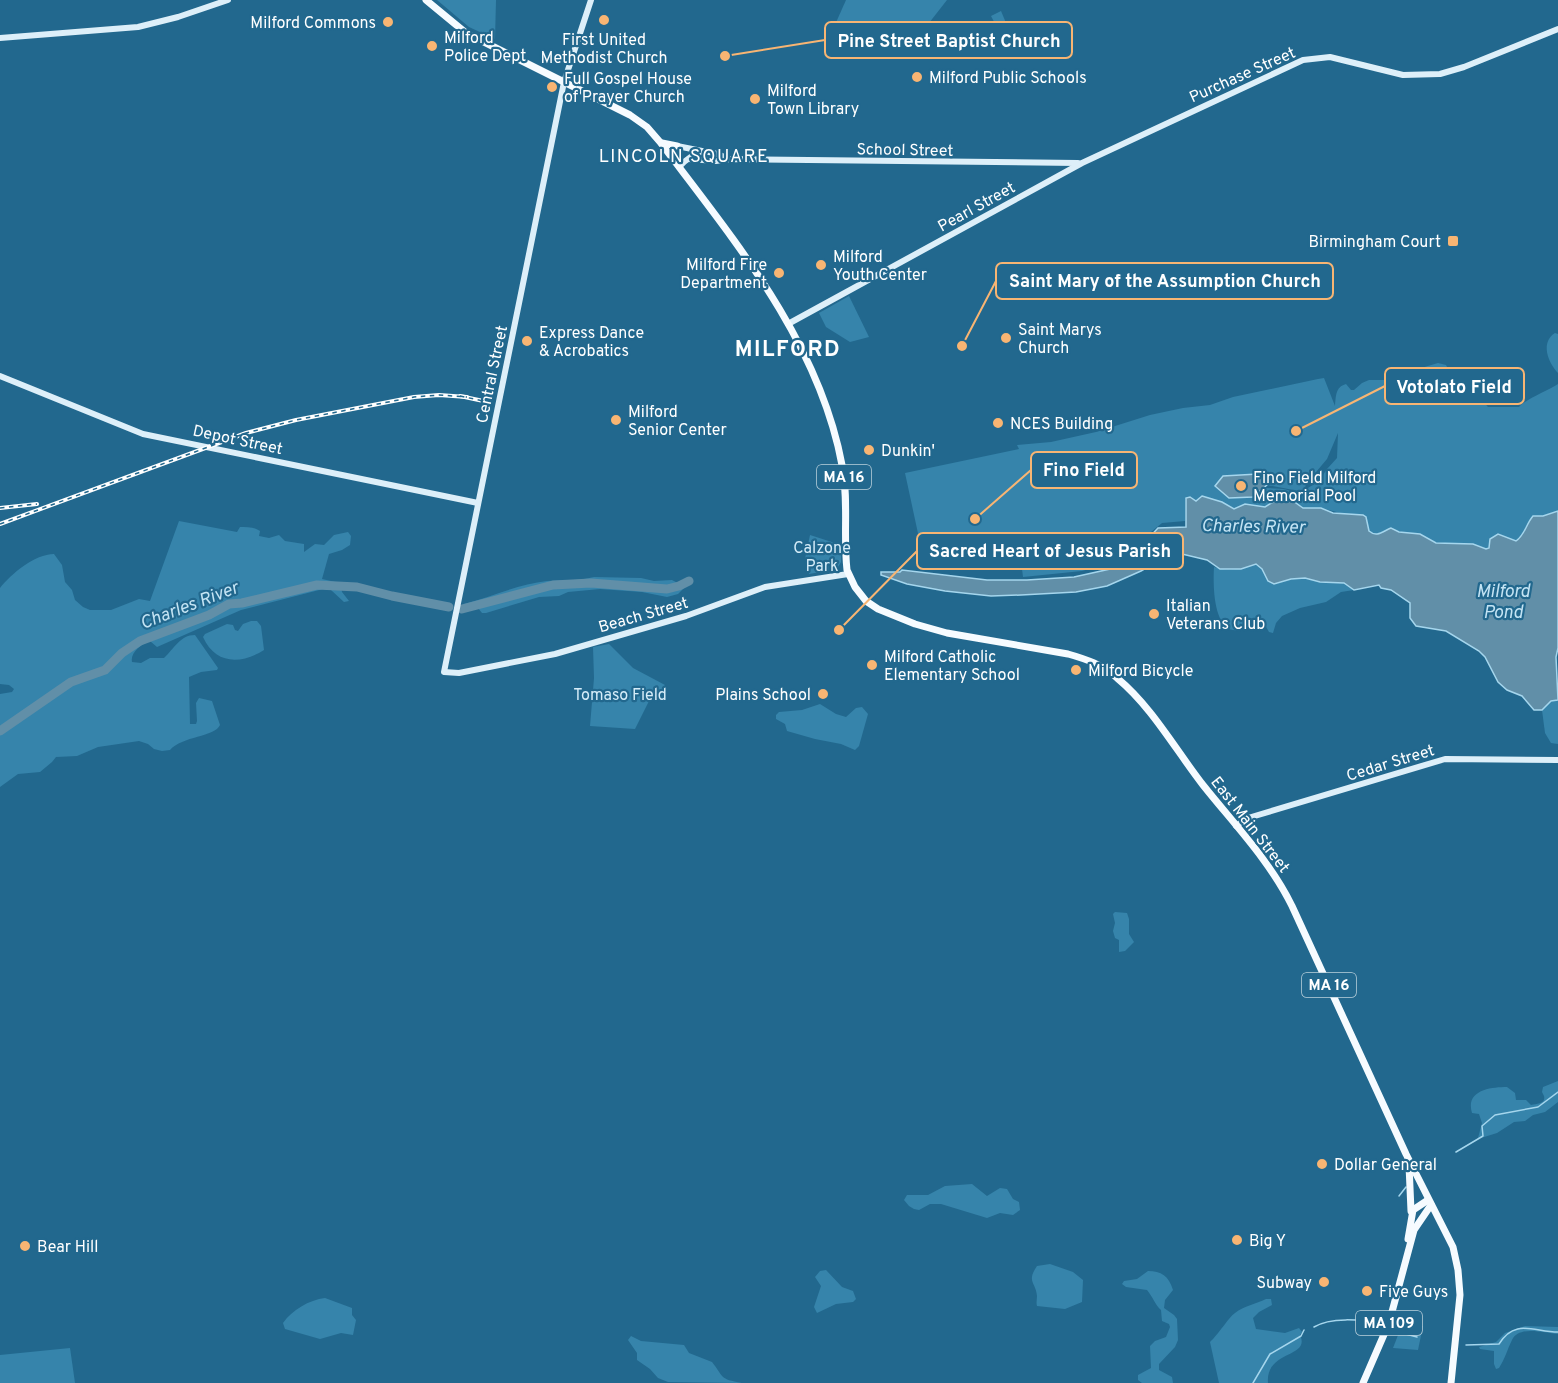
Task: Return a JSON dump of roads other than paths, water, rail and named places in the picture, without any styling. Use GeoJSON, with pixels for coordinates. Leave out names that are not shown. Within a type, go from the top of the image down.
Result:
{"type":"FeatureCollection","features":[{"type":"Feature","properties":{"kind":"main road"},"geometry":{"type":"LineString","coordinates":[[0,38],[138,27],[178,17],[228,0]]}},
{"type":"Feature","properties":{"kind":"main road","name":"MA 16"},"geometry":{"type":"LineString","coordinates":[[426,0],[466,33],[637,119],[660,142],[756,270],[788,324],[815,378],[839,451],[847,500],[846,562],[848,574]]}},
{"type":"Feature","properties":{"kind":"main road","name":"Central Street"},"geometry":{"type":"LineString","coordinates":[[444,672],[564,82],[591,0]]}},
{"type":"Feature","properties":{"kind":"main road","name":"Purchase Street"},"geometry":{"type":"LineString","coordinates":[[1082,163],[1303,60],[1330,57],[1402,75],[1440,74],[1464,67],[1558,29]]}},
{"type":"Feature","properties":{"kind":"main road"},"geometry":{"type":"LineString","coordinates":[[660,142],[677,146]]}},
{"type":"Feature","properties":{"kind":"main road","name":"School Street"},"geometry":{"type":"LineString","coordinates":[[677,146],[728,159]]}},
{"type":"Feature","properties":{"kind":"main road"},"geometry":{"type":"LineString","coordinates":[[679,167],[697,153],[706,152]]}},
{"type":"Feature","properties":{"kind":"main road","name":"School Street"},"geometry":{"type":"LineString","coordinates":[[689,159],[1082,163]]}},
{"type":"Feature","properties":{"kind":"main road","name":"Pearl Street"},"geometry":{"type":"LineString","coordinates":[[788,324],[1082,163]]}},
{"type":"Feature","properties":{"kind":"main road","name":"Depot Street"},"geometry":{"type":"LineString","coordinates":[[0,376],[139,433],[478,502]]}},
{"type":"Feature","properties":{"kind":"main road","name":"Beach Street"},"geometry":{"type":"LineString","coordinates":[[444,672],[459,674],[555,654],[686,616],[760,588],[848,574]]}},
{"type":"Feature","properties":{"kind":"main road","name":"East Main Street"},"geometry":{"type":"LineString","coordinates":[[848,574],[858,592],[868,602],[915,624],[947,633],[1068,654],[1106,669],[1138,699],[1269,867],[1285,891],[1406,1154],[1451,1242],[1459,1276],[1460,1309],[1451,1383]]}},
{"type":"Feature","properties":{"kind":"main road","name":"Cedar Street"},"geometry":{"type":"LineString","coordinates":[[1236,826],[1248,818],[1440,760],[1558,760]]}},
{"type":"Feature","properties":{"kind":"main road"},"geometry":{"type":"LineString","coordinates":[[1406,1154],[1411,1186],[1410,1219]]}},
{"type":"Feature","properties":{"kind":"main road"},"geometry":{"type":"LineString","coordinates":[[1410,1219],[1415,1208],[1430,1203]]}},
{"type":"Feature","properties":{"kind":"main road","name":"MA 109"},"geometry":{"type":"LineString","coordinates":[[1363,1383],[1389,1323],[1415,1227],[1430,1203]]}},
{"type":"Feature","properties":{"kind":"main road","name":"MA 109"},"geometry":{"type":"LineString","coordinates":[[1405,1260],[1410,1219]]}},
{"type":"Feature","properties":{"kind":"water","name":"Fino Field Milford Memorial Pool"},"geometry":{"type":"Polygon","coordinates":[[[1258,474],[1267,485],[1253,497],[1229,498],[1215,486],[1223,476],[1258,474]]]}},
{"type":"Feature","properties":{"kind":"water","name":"Milford Pond"},"geometry":{"type":"Polygon","coordinates":[[[1202,496],[1222,502],[1234,509],[1245,504],[1265,507],[1273,502],[1289,498],[1303,508],[1321,508],[1333,513],[1363,515],[1366,517],[1369,531],[1375,534],[1391,528],[1399,532],[1420,534],[1436,543],[1473,544],[1486,549],[1489,548],[1490,539],[1498,534],[1516,541],[1533,516],[1543,516],[1558,511],[1558,648],[1556,657],[1558,700],[1551,701],[1542,710],[1534,710],[1522,696],[1507,690],[1498,682],[1485,657],[1479,651],[1446,631],[1416,626],[1410,618],[1410,603],[1379,585],[1354,590],[1344,583],[1320,582],[1305,578],[1274,584],[1268,581],[1262,569],[1256,564],[1241,569],[1220,569],[1207,560],[1182,554],[1158,561],[1107,586],[1076,592],[991,596],[907,584],[881,575],[881,572],[900,572],[902,570],[987,580],[1027,580],[1074,577],[1110,569],[1145,542],[1158,528],[1186,527],[1186,498],[1190,497],[1196,501],[1202,496]]]}},
{"type":"Feature","properties":{"kind":"waterway","name":"Charles River"},"geometry":{"type":"LineString","coordinates":[[462,609],[553,585],[591,583],[667,589],[689,581]]}},
{"type":"Feature","properties":{"kind":"waterway","name":"Charles River"},"geometry":{"type":"LineString","coordinates":[[0,731],[71,682],[105,670],[122,653],[140,641],[209,615],[229,604],[317,585],[357,587],[449,607]]}},
{"type":"Feature","properties":{"kind":"waterway"},"geometry":{"type":"LineString","coordinates":[[1456,1152],[1483,1136],[1482,1126],[1495,1115],[1538,1107],[1558,1092]]}},
{"type":"Feature","properties":{"kind":"waterway"},"geometry":{"type":"LineString","coordinates":[[1399,1196],[1406,1187]]}},
{"type":"Feature","properties":{"kind":"waterway"},"geometry":{"type":"LineString","coordinates":[[1314,1327],[1328,1322],[1346,1320],[1379,1324]]}},
{"type":"Feature","properties":{"kind":"waterway"},"geometry":{"type":"LineString","coordinates":[[1466,1345],[1499,1344],[1505,1336],[1518,1329],[1558,1332]]}},
{"type":"Feature","properties":{"kind":"waterway"},"geometry":{"type":"LineString","coordinates":[[1253,1383],[1270,1354],[1301,1336],[1304,1330]]}},
{"type":"Feature","properties":{"kind":"waterway"},"geometry":{"type":"LineString","coordinates":[[1398,1332],[1417,1337]]}},
{"type":"Feature","properties":{"kind":"railway"},"geometry":{"type":"LineString","coordinates":[[0,524],[246,433],[296,420],[414,397],[439,395],[467,397]]}},
{"type":"Feature","properties":{"kind":"railway"},"geometry":{"type":"LineString","coordinates":[[460,396],[488,402]]}},
{"type":"Feature","properties":{"kind":"railway"},"geometry":{"type":"LineString","coordinates":[[0,508],[37,504]]}},
{"type":"Feature","properties":{"kind":"place","name":"First United Methodist Church"},"geometry":{"type":"Point","coordinates":[604,20]}},
{"type":"Feature","properties":{"kind":"place","name":"Milford Commons"},"geometry":{"type":"Point","coordinates":[388,22]}},
{"type":"Feature","properties":{"kind":"place","name":"Milford Police Dept"},"geometry":{"type":"Point","coordinates":[432,46]}},
{"type":"Feature","properties":{"kind":"place","name":"Pine Street Baptist Church"},"geometry":{"type":"Point","coordinates":[725,56]}},
{"type":"Feature","properties":{"kind":"place","name":"Milford Public Schools"},"geometry":{"type":"Point","coordinates":[917,77]}},
{"type":"Feature","properties":{"kind":"place","name":"Full Gospel House of Prayer Church"},"geometry":{"type":"Point","coordinates":[552,87]}},
{"type":"Feature","properties":{"kind":"place","name":"Milford Town Library"},"geometry":{"type":"Point","coordinates":[755,99]}},
{"type":"Feature","properties":{"kind":"place","name":"Birmingham Court"},"geometry":{"type":"Point","coordinates":[1453,241]}},
{"type":"Feature","properties":{"kind":"place","name":"Milford Youth Center"},"geometry":{"type":"Point","coordinates":[821,265]}},
{"type":"Feature","properties":{"kind":"place","name":"Milford Fire Department"},"geometry":{"type":"Point","coordinates":[779,273]}},
{"type":"Feature","properties":{"kind":"place","name":"Saint Marys Church"},"geometry":{"type":"Point","coordinates":[1006,338]}},
{"type":"Feature","properties":{"kind":"place","name":"Express Dance & Acrobatics"},"geometry":{"type":"Point","coordinates":[527,341]}},
{"type":"Feature","properties":{"kind":"place","name":"Saint Mary of the Assumption Church"},"geometry":{"type":"Point","coordinates":[962,346]}},
{"type":"Feature","properties":{"kind":"place","name":"Milford Senior Center"},"geometry":{"type":"Point","coordinates":[616,420]}},
{"type":"Feature","properties":{"kind":"place","name":"NCES Building"},"geometry":{"type":"Point","coordinates":[998,423]}},
{"type":"Feature","properties":{"kind":"place","name":"Votolato Field"},"geometry":{"type":"Point","coordinates":[1296,431]}},
{"type":"Feature","properties":{"kind":"place","name":"Dunkin'"},"geometry":{"type":"Point","coordinates":[869,450]}},
{"type":"Feature","properties":{"kind":"place","name":"Fino Field Milford Memorial Pool"},"geometry":{"type":"Point","coordinates":[1241,486]}},
{"type":"Feature","properties":{"kind":"place","name":"Fino Field"},"geometry":{"type":"Point","coordinates":[975,519]}},
{"type":"Feature","properties":{"kind":"place","name":"Italian Veterans Club"},"geometry":{"type":"Point","coordinates":[1154,614]}},
{"type":"Feature","properties":{"kind":"place","name":"Sacred Heart of Jesus Parish"},"geometry":{"type":"Point","coordinates":[839,630]}},
{"type":"Feature","properties":{"kind":"place","name":"Milford Catholic Elementary School"},"geometry":{"type":"Point","coordinates":[872,665]}},
{"type":"Feature","properties":{"kind":"place","name":"Milford Bicycle"},"geometry":{"type":"Point","coordinates":[1076,670]}},
{"type":"Feature","properties":{"kind":"place","name":"Plains School"},"geometry":{"type":"Point","coordinates":[823,694]}},
{"type":"Feature","properties":{"kind":"place","name":"Dollar General"},"geometry":{"type":"Point","coordinates":[1322,1164]}},
{"type":"Feature","properties":{"kind":"place","name":"Big Y"},"geometry":{"type":"Point","coordinates":[1237,1240]}},
{"type":"Feature","properties":{"kind":"place","name":"Bear Hill"},"geometry":{"type":"Point","coordinates":[25,1246]}},
{"type":"Feature","properties":{"kind":"place","name":"Subway"},"geometry":{"type":"Point","coordinates":[1324,1282]}},
{"type":"Feature","properties":{"kind":"place","name":"Five Guys"},"geometry":{"type":"Point","coordinates":[1367,1291]}},
{"type":"Feature","properties":{"kind":"district","name":"LINCOLN SQUARE"},"geometry":{"type":"Point","coordinates":[684,156]}},
{"type":"Feature","properties":{"kind":"district","name":"MILFORD"},"geometry":{"type":"Point","coordinates":[788,348]}},
{"type":"Feature","properties":{"kind":"park label","name":"Calzone Park"},"geometry":{"type":"Point","coordinates":[822,556]}},
{"type":"Feature","properties":{"kind":"park label","name":"Tomaso Field"},"geometry":{"type":"Point","coordinates":[620,694]}}]}
